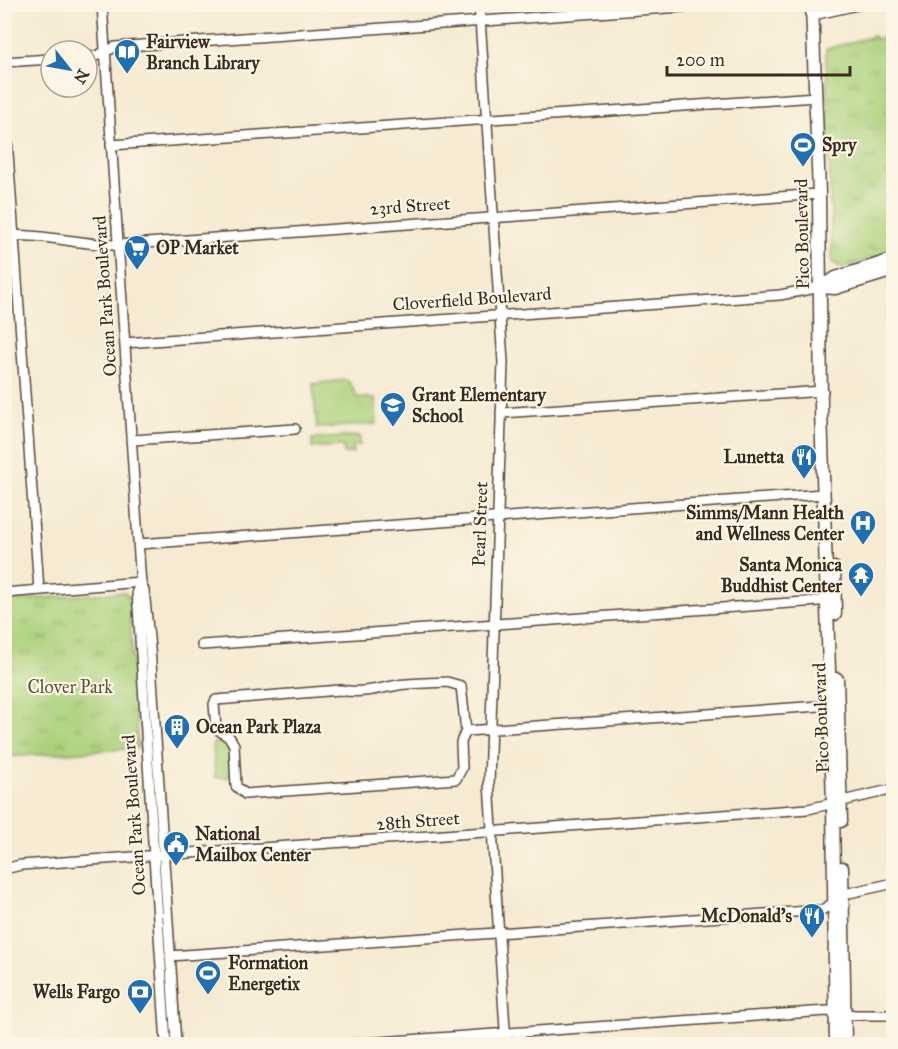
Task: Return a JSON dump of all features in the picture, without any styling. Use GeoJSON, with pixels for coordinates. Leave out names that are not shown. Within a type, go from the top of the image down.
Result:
{"type":"FeatureCollection","features":[{"type":"Feature","properties":{"kind":"main road","name":"Pico Boulevard"},"geometry":{"type":"LineString","coordinates":[[813,10],[823,391],[838,802],[840,1013],[844,1044]]}},
{"type":"Feature","properties":{"kind":"main road","name":"Cloverfield Boulevard"},"geometry":{"type":"LineString","coordinates":[[821,287],[836,278],[890,261],[894,263]]}},
{"type":"Feature","properties":{"kind":"main road","name":"Cloverfield Boulevard"},"geometry":{"type":"LineString","coordinates":[[821,287],[835,288],[894,270]]}},
{"type":"Feature","properties":{"kind":"main road","name":"Pico Boulevard"},"geometry":{"type":"LineString","coordinates":[[836,1044],[840,1013]]}},
{"type":"Feature","properties":{"kind":"street","name":"Ocean Park Boulevard"},"geometry":{"type":"LineString","coordinates":[[102,4],[141,584],[144,590],[150,648],[166,1044]]}},
{"type":"Feature","properties":{"kind":"street","name":"Pearl Street"},"geometry":{"type":"LineString","coordinates":[[479,4],[503,362],[489,783],[506,1039]]}},
{"type":"Feature","properties":{"kind":"street"},"geometry":{"type":"LineString","coordinates":[[99,53],[115,47],[724,4]]}},
{"type":"Feature","properties":{"kind":"street"},"geometry":{"type":"LineString","coordinates":[[813,10],[862,4]]}},
{"type":"Feature","properties":{"kind":"street"},"geometry":{"type":"LineString","coordinates":[[4,62],[39,60]]}},
{"type":"Feature","properties":{"kind":"street"},"geometry":{"type":"LineString","coordinates":[[4,97],[9,236],[39,590]]}},
{"type":"Feature","properties":{"kind":"street"},"geometry":{"type":"LineString","coordinates":[[111,145],[816,97]]}},
{"type":"Feature","properties":{"kind":"street","name":"23rd Street"},"geometry":{"type":"LineString","coordinates":[[9,236],[40,235],[79,243],[118,245],[819,194]]}},
{"type":"Feature","properties":{"kind":"street","name":"Cloverfield Boulevard"},"geometry":{"type":"LineString","coordinates":[[125,343],[780,295],[821,287]]}},
{"type":"Feature","properties":{"kind":"street"},"geometry":{"type":"LineString","coordinates":[[501,413],[823,391]]}},
{"type":"Feature","properties":{"kind":"street"},"geometry":{"type":"LineString","coordinates":[[132,440],[295,429]]}},
{"type":"Feature","properties":{"kind":"street"},"geometry":{"type":"LineString","coordinates":[[139,544],[497,519],[827,492]]}},
{"type":"Feature","properties":{"kind":"street"},"geometry":{"type":"LineString","coordinates":[[4,593],[141,584]]}},
{"type":"Feature","properties":{"kind":"street"},"geometry":{"type":"LineString","coordinates":[[202,645],[831,600]]}},
{"type":"Feature","properties":{"kind":"street"},"geometry":{"type":"LineString","coordinates":[[447,682],[461,686],[466,731],[461,741],[462,768],[456,778],[245,794],[236,786],[234,745],[230,738],[216,728],[214,704],[216,700],[222,699],[340,690],[354,693],[383,690],[396,686],[447,682]]}},
{"type":"Feature","properties":{"kind":"street"},"geometry":{"type":"LineString","coordinates":[[466,731],[833,705]]}},
{"type":"Feature","properties":{"kind":"street","name":"28th Street"},"geometry":{"type":"LineString","coordinates":[[4,869],[21,865],[808,809],[894,789]]}},
{"type":"Feature","properties":{"kind":"street","name":"Ocean Park Boulevard"},"geometry":{"type":"LineString","coordinates":[[158,856],[170,956],[176,1044]]}},
{"type":"Feature","properties":{"kind":"street"},"geometry":{"type":"LineString","coordinates":[[170,956],[822,910],[839,899],[894,883]]}},
{"type":"Feature","properties":{"kind":"street"},"geometry":{"type":"LineString","coordinates":[[349,1044],[506,1039],[840,1013],[894,1016]]}},
{"type":"Feature","properties":{"kind":"green space"},"geometry":{"type":"Polygon","coordinates":[[[874,36],[875,39],[893,36],[893,253],[842,268],[832,262],[826,49],[874,36]]]}},
{"type":"Feature","properties":{"kind":"green space"},"geometry":{"type":"Polygon","coordinates":[[[345,380],[350,383],[357,397],[375,399],[377,424],[317,428],[313,384],[345,380]]]}},
{"type":"Feature","properties":{"kind":"green space"},"geometry":{"type":"Polygon","coordinates":[[[360,436],[360,445],[353,446],[353,453],[344,454],[343,446],[312,448],[312,439],[360,436]]]}},
{"type":"Feature","properties":{"kind":"green space","name":"Clover Park"},"geometry":{"type":"Polygon","coordinates":[[[124,592],[129,597],[138,748],[5,757],[5,601],[124,592]]]}},
{"type":"Feature","properties":{"kind":"green space"},"geometry":{"type":"Polygon","coordinates":[[[229,742],[231,777],[215,778],[213,743],[229,742]]]}},
{"type":"Feature","properties":{"kind":"place","name":"Fairview Branch Library"},"geometry":{"type":"Point","coordinates":[127,75]}},
{"type":"Feature","properties":{"kind":"place","name":"Spry"},"geometry":{"type":"Point","coordinates":[803,168]}},
{"type":"Feature","properties":{"kind":"place","name":"OP Market"},"geometry":{"type":"Point","coordinates":[137,271]}},
{"type":"Feature","properties":{"kind":"place","name":"Grant Elementary School"},"geometry":{"type":"Point","coordinates":[393,428]}},
{"type":"Feature","properties":{"kind":"place","name":"Lunetta"},"geometry":{"type":"Point","coordinates":[804,480]}},
{"type":"Feature","properties":{"kind":"place","name":"Simms/Mann Health and Wellness Center"},"geometry":{"type":"Point","coordinates":[863,546]}},
{"type":"Feature","properties":{"kind":"place","name":"Santa Monica Buddhist Center"},"geometry":{"type":"Point","coordinates":[861,598]}},
{"type":"Feature","properties":{"kind":"place","name":"Ocean Park Plaza"},"geometry":{"type":"Point","coordinates":[177,750]}},
{"type":"Feature","properties":{"kind":"place","name":"National Mailbox Center"},"geometry":{"type":"Point","coordinates":[176,867]}},
{"type":"Feature","properties":{"kind":"place","name":"McDonald's"},"geometry":{"type":"Point","coordinates":[812,939]}},
{"type":"Feature","properties":{"kind":"place","name":"Formation Energetix"},"geometry":{"type":"Point","coordinates":[208,996]}},
{"type":"Feature","properties":{"kind":"place","name":"Wells Fargo"},"geometry":{"type":"Point","coordinates":[140,1015]}}]}
